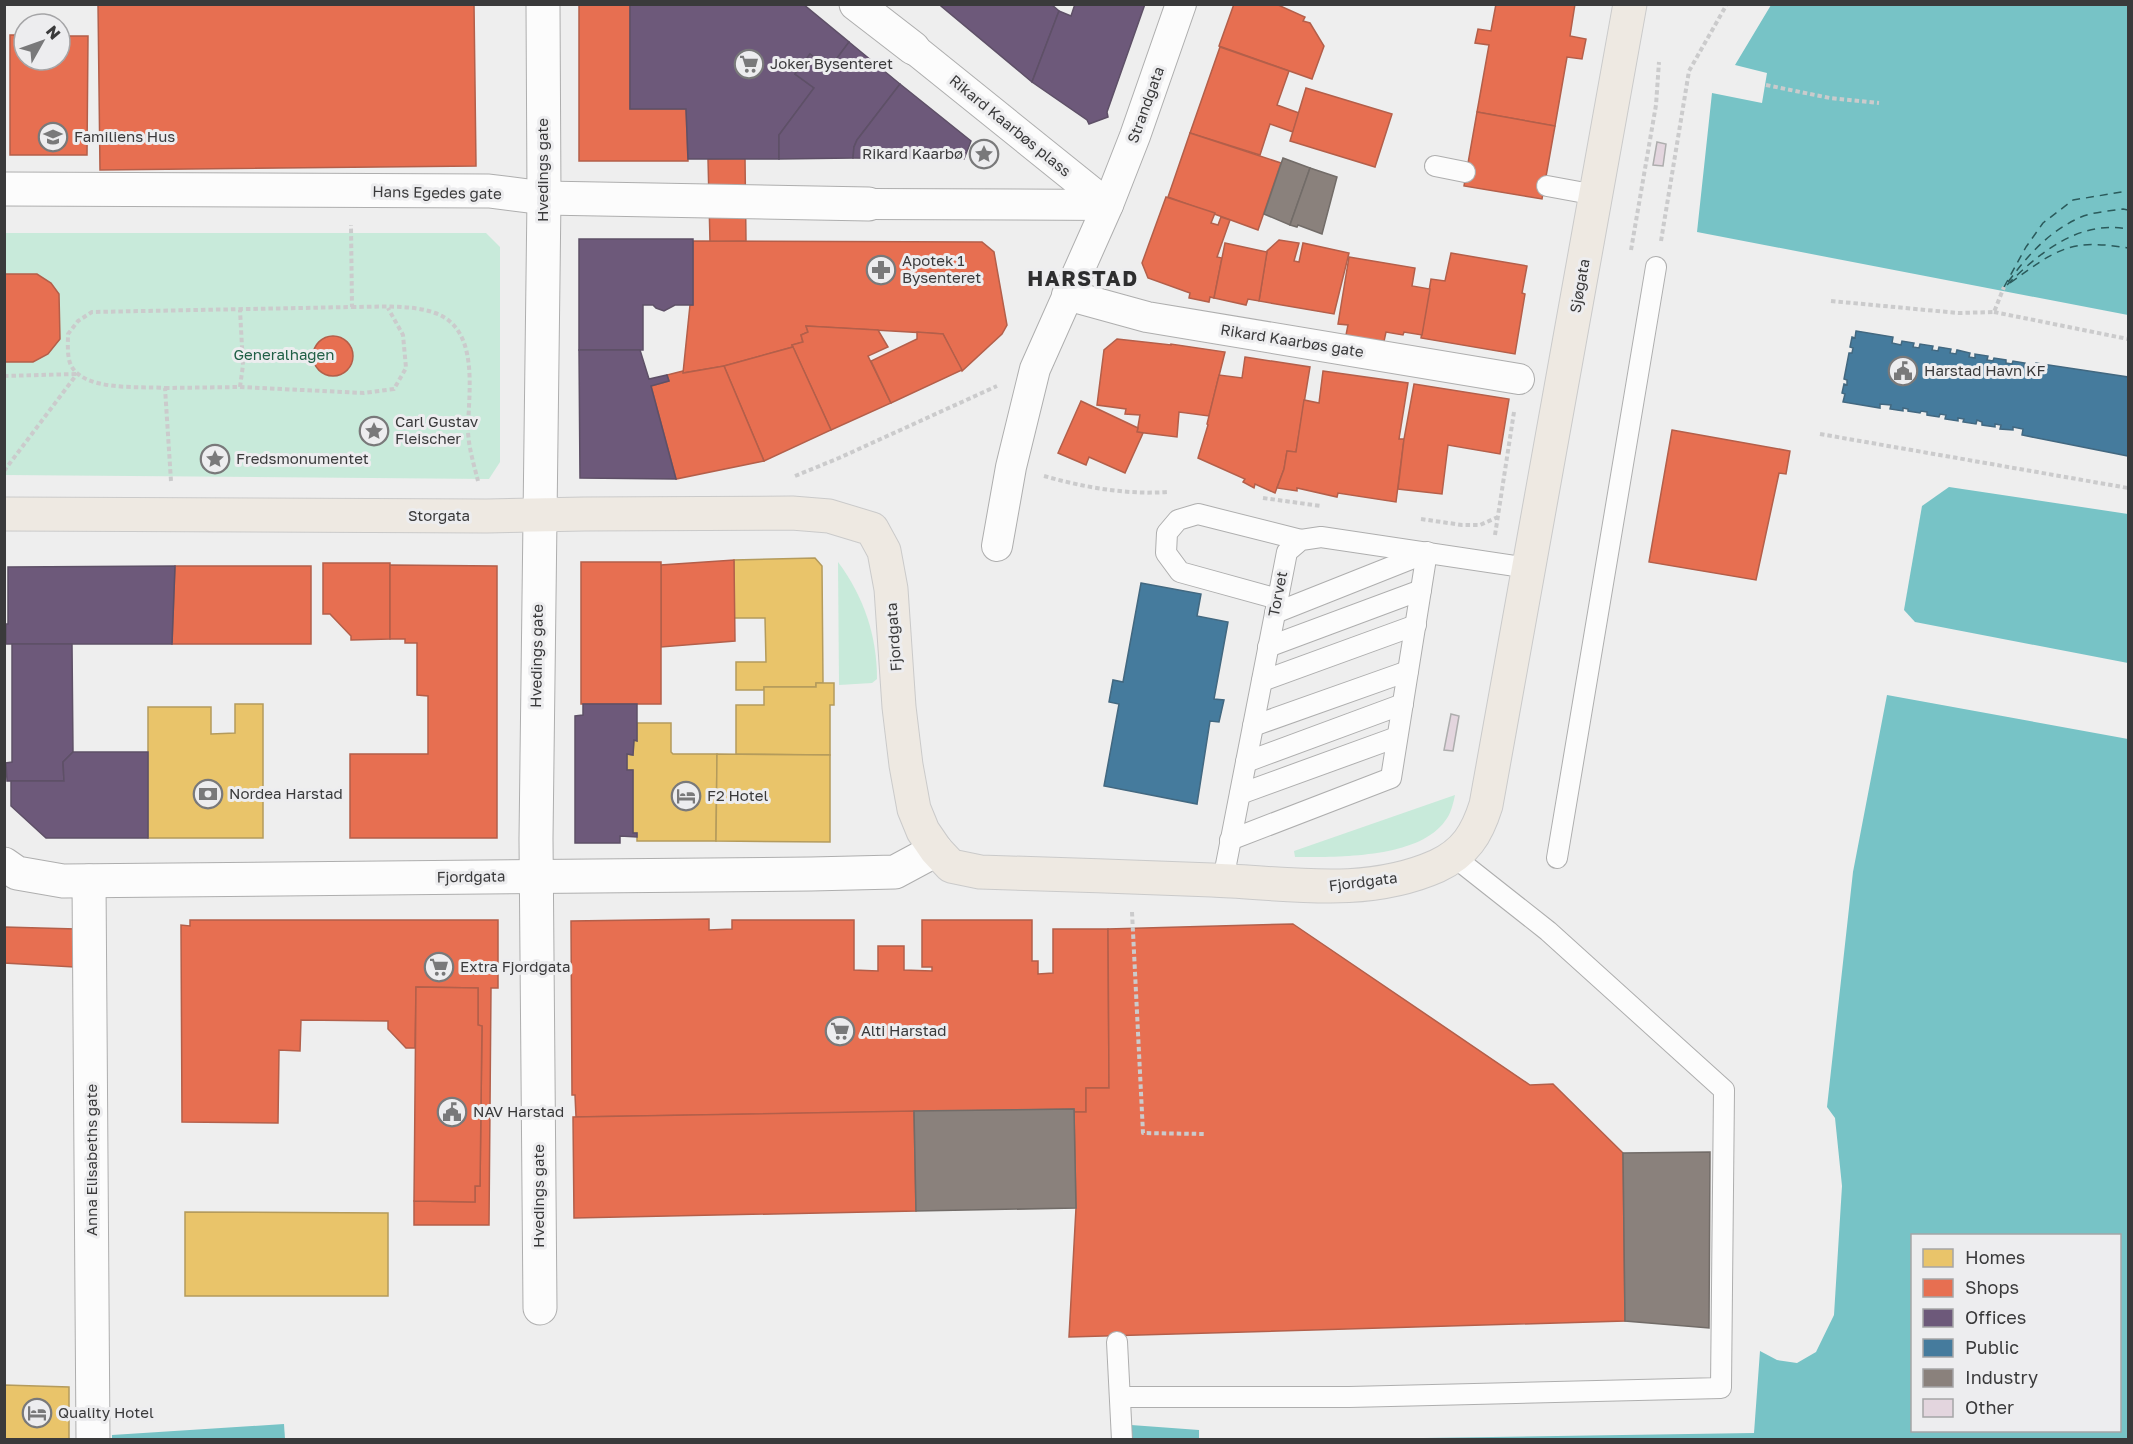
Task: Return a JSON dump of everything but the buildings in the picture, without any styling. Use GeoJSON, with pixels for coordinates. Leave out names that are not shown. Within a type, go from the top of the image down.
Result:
{"type":"FeatureCollection","features":[{"type":"Feature","properties":{"kind":"highway","name":"Sjøgata"},"geometry":{"type":"LineString","coordinates":[[1529,568],[1630,4]]}},
{"type":"Feature","properties":{"kind":"highway","name":"Storgata"},"geometry":{"type":"LineString","coordinates":[[4,514],[792,513],[829,516],[872,529]]}},
{"type":"Feature","properties":{"kind":"highway","name":"Fjordgata"},"geometry":{"type":"LineString","coordinates":[[872,529],[884,551],[891,590],[899,707],[914,810],[923,831],[951,866],[980,872],[1222,880],[1340,887],[1377,883],[1438,866],[1454,856],[1469,842],[1479,828],[1486,805],[1529,568]]}},
{"type":"Feature","properties":{"kind":"street","name":"Hvedings gate"},"geometry":{"type":"LineString","coordinates":[[540,1308],[536,839],[544,198],[543,4]]}},
{"type":"Feature","properties":{"kind":"street"},"geometry":{"type":"LineString","coordinates":[[856,4],[913,48]]}},
{"type":"Feature","properties":{"kind":"street","name":"Strandgata"},"geometry":{"type":"LineString","coordinates":[[1108,205],[1135,136],[1181,4]]}},
{"type":"Feature","properties":{"kind":"street","name":"Rikard Kaarbøs plass"},"geometry":{"type":"LineString","coordinates":[[913,48],[1108,205]]}},
{"type":"Feature","properties":{"kind":"street","name":"Hans Egedes gate"},"geometry":{"type":"LineString","coordinates":[[4,189],[489,191],[544,198],[869,204]]}},
{"type":"Feature","properties":{"kind":"street"},"geometry":{"type":"LineString","coordinates":[[869,204],[1108,205],[1035,369],[1011,467],[997,546]]}},
{"type":"Feature","properties":{"kind":"street","name":"Rikard Kaarbøs gate"},"geometry":{"type":"LineString","coordinates":[[1067,295],[1147,317],[1519,379]]}},
{"type":"Feature","properties":{"kind":"street","name":"Fjordgata"},"geometry":{"type":"LineString","coordinates":[[4,864],[17,873],[63,881],[895,872],[936,850]]}},
{"type":"Feature","properties":{"kind":"street","name":"Anna Elisabeths gate"},"geometry":{"type":"LineString","coordinates":[[89,881],[93,1440]]}},
{"type":"Feature","properties":{"kind":"lane"},"geometry":{"type":"LineString","coordinates":[[1435,166],[1466,172]]}},
{"type":"Feature","properties":{"kind":"lane"},"geometry":{"type":"LineString","coordinates":[[1547,186],[1596,195]]}},
{"type":"Feature","properties":{"kind":"lane"},"geometry":{"type":"LineString","coordinates":[[1557,858],[1656,267]]}},
{"type":"Feature","properties":{"kind":"lane"},"geometry":{"type":"LineString","coordinates":[[1427,552],[1276,606],[1180,572],[1166,553],[1167,533],[1178,520],[1198,514],[1301,540],[1321,537],[1427,552],[1529,568]]}},
{"type":"Feature","properties":{"kind":"lane","name":"Torvet"},"geometry":{"type":"LineString","coordinates":[[1222,880],[1287,552],[1301,540]]}},
{"type":"Feature","properties":{"kind":"lane"},"geometry":{"type":"LineString","coordinates":[[1230,840],[1391,778],[1427,552]]}},
{"type":"Feature","properties":{"kind":"lane"},"geometry":{"type":"LineString","coordinates":[[1268,647],[1421,590]]}},
{"type":"Feature","properties":{"kind":"lane"},"geometry":{"type":"LineString","coordinates":[[1262,681],[1416,625]]}},
{"type":"Feature","properties":{"kind":"lane"},"geometry":{"type":"LineString","coordinates":[[1253,726],[1408,671]]}},
{"type":"Feature","properties":{"kind":"lane"},"geometry":{"type":"LineString","coordinates":[[1246,762],[1403,704]]}},
{"type":"Feature","properties":{"kind":"lane"},"geometry":{"type":"LineString","coordinates":[[1239,794],[1397,737]]}},
{"type":"Feature","properties":{"kind":"lane"},"geometry":{"type":"LineString","coordinates":[[1120,1397],[1349,1397],[1721,1388],[1724,1090],[1548,932],[1454,856]]}},
{"type":"Feature","properties":{"kind":"lane"},"geometry":{"type":"LineString","coordinates":[[1117,1342],[1122,1440]]}},
{"type":"Feature","properties":{"kind":"path"},"geometry":{"type":"LineString","coordinates":[[1656,267],[1689,71],[1727,4]]}},
{"type":"Feature","properties":{"kind":"path"},"geometry":{"type":"LineString","coordinates":[[1630,257],[1656,105],[1659,61]]}},
{"type":"Feature","properties":{"kind":"path"},"geometry":{"type":"LineString","coordinates":[[1766,85],[1830,98],[1879,103]]}},
{"type":"Feature","properties":{"kind":"path"},"geometry":{"type":"LineString","coordinates":[[351,222],[352,308]]}},
{"type":"Feature","properties":{"kind":"path"},"geometry":{"type":"LineString","coordinates":[[1994,312],[2004,287]]}},
{"type":"Feature","properties":{"kind":"path"},"geometry":{"type":"LineString","coordinates":[[1831,302],[1958,313],[1994,312],[2128,339]]}},
{"type":"Feature","properties":{"kind":"path"},"geometry":{"type":"LineString","coordinates":[[388,308],[403,335],[406,368],[394,389],[364,393],[101,384],[88,381],[77,374],[70,362],[68,334],[78,321],[92,312],[388,308],[436,313],[461,335],[467,352],[471,378],[468,434],[480,489]]}},
{"type":"Feature","properties":{"kind":"path"},"geometry":{"type":"LineString","coordinates":[[240,309],[243,366],[240,387]]}},
{"type":"Feature","properties":{"kind":"path"},"geometry":{"type":"LineString","coordinates":[[789,477],[838,458],[1035,369]]}},
{"type":"Feature","properties":{"kind":"path"},"geometry":{"type":"LineString","coordinates":[[4,376],[77,374]]}},
{"type":"Feature","properties":{"kind":"path"},"geometry":{"type":"LineString","coordinates":[[4,471],[77,374]]}},
{"type":"Feature","properties":{"kind":"path"},"geometry":{"type":"LineString","coordinates":[[1490,562],[1519,379]]}},
{"type":"Feature","properties":{"kind":"path"},"geometry":{"type":"LineString","coordinates":[[165,387],[172,485]]}},
{"type":"Feature","properties":{"kind":"path"},"geometry":{"type":"LineString","coordinates":[[1820,434],[2128,488]]}},
{"type":"Feature","properties":{"kind":"path"},"geometry":{"type":"LineString","coordinates":[[1011,467],[1073,484],[1144,494],[1197,488],[1198,514]]}},
{"type":"Feature","properties":{"kind":"path"},"geometry":{"type":"LineString","coordinates":[[1131,877],[1143,1133],[1204,1134]]}},
{"type":"Feature","properties":{"kind":"green space","name":"Generalhagen"},"geometry":{"type":"Polygon","coordinates":[[[5,233],[486,233],[500,247],[500,462],[489,479],[5,475],[5,233]]]}},
{"type":"Feature","properties":{"kind":"green space"},"geometry":{"type":"Polygon","coordinates":[[[838,562],[862,603],[872,632],[877,679],[872,683],[839,685],[838,562]]]}},
{"type":"Feature","properties":{"kind":"green space"},"geometry":{"type":"Polygon","coordinates":[[[1455,795],[1445,821],[1416,843],[1396,849],[1353,856],[1295,857],[1294,851],[1455,795]]]}},
{"type":"Feature","properties":{"kind":"water"},"geometry":{"type":"Polygon","coordinates":[[[1771,5],[2128,5],[2128,315],[1697,232],[1712,93],[1762,103],[1767,73],[1735,65],[1771,5]]]}},
{"type":"Feature","properties":{"kind":"water"},"geometry":{"type":"Polygon","coordinates":[[[1949,487],[2128,514],[2128,663],[1915,622],[1904,610],[1922,506],[1949,487]]]}},
{"type":"Feature","properties":{"kind":"water"},"geometry":{"type":"Polygon","coordinates":[[[1887,695],[2128,739],[2128,1439],[1355,1439],[1754,1433],[1760,1351],[1777,1360],[1797,1363],[1816,1352],[1834,1315],[1842,1186],[1835,1118],[1827,1107],[1853,872],[1887,695]]]}},
{"type":"Feature","properties":{"kind":"water"},"geometry":{"type":"Polygon","coordinates":[[[284,1424],[285,1439],[112,1439],[112,1435],[284,1424]]]}},
{"type":"Feature","properties":{"kind":"water"},"geometry":{"type":"Polygon","coordinates":[[[1131,1425],[1199,1430],[1199,1439],[1130,1440],[1131,1425]]]}},
{"type":"Feature","properties":{"kind":"ferry route"},"geometry":{"type":"LineString","coordinates":[[2004,287],[2026,247],[2043,223],[2073,200],[2128,191]]}},
{"type":"Feature","properties":{"kind":"ferry route"},"geometry":{"type":"LineString","coordinates":[[2008,282],[2040,245],[2069,223],[2091,214],[2128,210]]}},
{"type":"Feature","properties":{"kind":"ferry route"},"geometry":{"type":"LineString","coordinates":[[2007,285],[2047,250],[2077,234],[2110,227],[2128,229]]}},
{"type":"Feature","properties":{"kind":"ferry route"},"geometry":{"type":"LineString","coordinates":[[2010,283],[2064,249],[2091,245],[2128,248]]}},
{"type":"Feature","properties":{"kind":"place","name":"Joker Bysenteret"},"geometry":{"type":"Point","coordinates":[749,64]}},
{"type":"Feature","properties":{"kind":"place","name":"Familiens Hus"},"geometry":{"type":"Point","coordinates":[53,137]}},
{"type":"Feature","properties":{"kind":"place","name":"Rikard Kaarbø"},"geometry":{"type":"Point","coordinates":[984,154]}},
{"type":"Feature","properties":{"kind":"place","name":"Apotek 1 Bysenteret"},"geometry":{"type":"Point","coordinates":[881,270]}},
{"type":"Feature","properties":{"kind":"place","name":"Harstad Havn KF"},"geometry":{"type":"Point","coordinates":[1903,371]}},
{"type":"Feature","properties":{"kind":"place","name":"Carl Gustav Fleischer"},"geometry":{"type":"Point","coordinates":[374,431]}},
{"type":"Feature","properties":{"kind":"place","name":"Fredsmonumentet"},"geometry":{"type":"Point","coordinates":[215,459]}},
{"type":"Feature","properties":{"kind":"place","name":"Nordea Harstad"},"geometry":{"type":"Point","coordinates":[208,794]}},
{"type":"Feature","properties":{"kind":"place","name":"F2 Hotel"},"geometry":{"type":"Point","coordinates":[686,796]}},
{"type":"Feature","properties":{"kind":"place","name":"Extra Fjordgata"},"geometry":{"type":"Point","coordinates":[439,967]}},
{"type":"Feature","properties":{"kind":"place","name":"Alti Harstad"},"geometry":{"type":"Point","coordinates":[840,1031]}},
{"type":"Feature","properties":{"kind":"place","name":"NAV Harstad"},"geometry":{"type":"Point","coordinates":[452,1112]}},
{"type":"Feature","properties":{"kind":"place","name":"Quality Hotel"},"geometry":{"type":"Point","coordinates":[37,1413]}},
{"type":"Feature","properties":{"kind":"district","name":"HARSTAD"},"geometry":{"type":"Point","coordinates":[1083,279]}}]}
